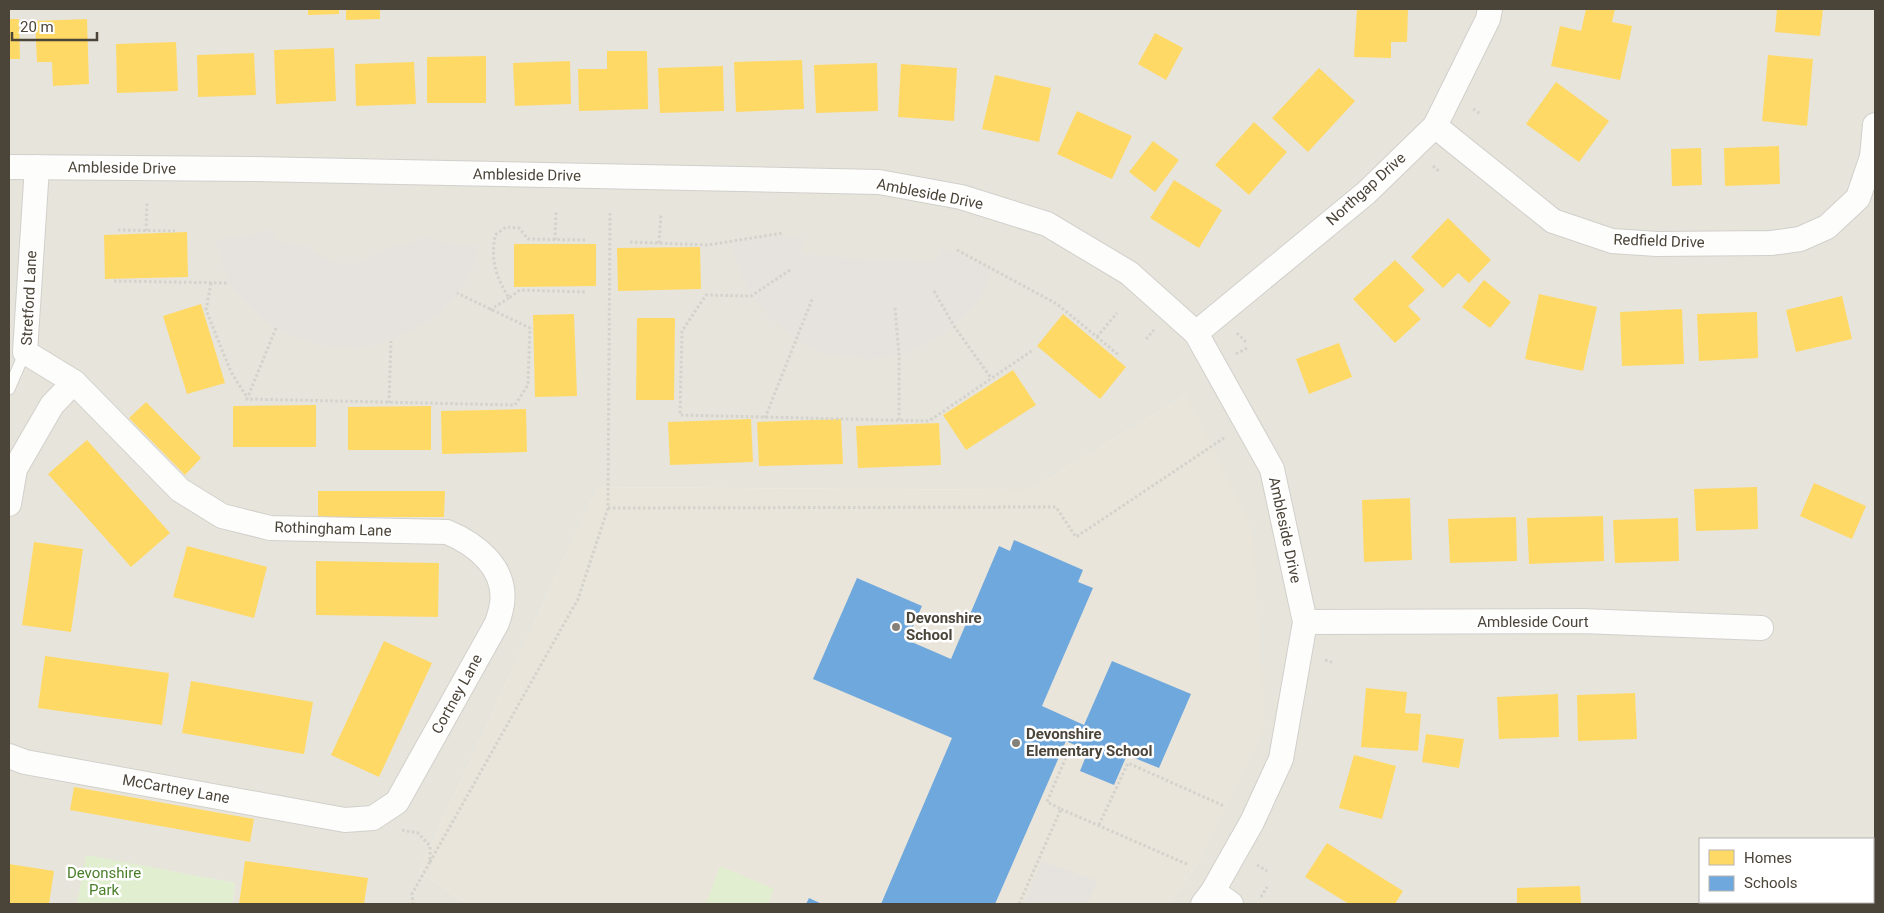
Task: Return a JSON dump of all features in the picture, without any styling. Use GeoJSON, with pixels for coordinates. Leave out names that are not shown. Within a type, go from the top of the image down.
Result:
{"type":"FeatureCollection","features":[{"type":"Feature","properties":{"kind":"street","name":"Northgap Drive"},"geometry":{"type":"LineString","coordinates":[[1196,332],[1366,193],[1435,126],[1488,18],[1490,9]]}},
{"type":"Feature","properties":{"kind":"street","name":"Redfield Drive"},"geometry":{"type":"LineString","coordinates":[[1435,126],[1553,221],[1612,241],[1657,244],[1771,243],[1800,239],[1827,227],[1858,198],[1872,158],[1875,125]]}},
{"type":"Feature","properties":{"kind":"street","name":"Stretford Lane"},"geometry":{"type":"LineString","coordinates":[[37,167],[25,352],[74,382]]}},
{"type":"Feature","properties":{"kind":"street","name":"Ambleside Drive"},"geometry":{"type":"LineString","coordinates":[[9,168],[254,169],[879,182],[961,197],[1047,224],[1129,273],[1196,332],[1272,469],[1305,622],[1281,759],[1216,900]]}},
{"type":"Feature","properties":{"kind":"street"},"geometry":{"type":"LineString","coordinates":[[9,504],[15,469],[52,405],[74,382]]}},
{"type":"Feature","properties":{"kind":"street","name":"Rothingham Lane"},"geometry":{"type":"LineString","coordinates":[[74,382],[180,490],[222,516],[270,528],[447,532],[465,539]]}},
{"type":"Feature","properties":{"kind":"street","name":"Cortney Lane"},"geometry":{"type":"LineString","coordinates":[[345,820],[373,818],[397,802],[497,623],[502,603],[501,582],[480,550],[465,539]]}},
{"type":"Feature","properties":{"kind":"street","name":"Ambleside Court"},"geometry":{"type":"LineString","coordinates":[[1305,622],[1582,621],[1761,628]]}},
{"type":"Feature","properties":{"kind":"street","name":"McCartney Lane"},"geometry":{"type":"LineString","coordinates":[[9,756],[25,762],[345,820]]}},
{"type":"Feature","properties":{"kind":"lane"},"geometry":{"type":"LineString","coordinates":[[9,389],[25,352]]}},
{"type":"Feature","properties":{"kind":"path"},"geometry":{"type":"LineString","coordinates":[[146,231],[147,204]]}},
{"type":"Feature","properties":{"kind":"path"},"geometry":{"type":"LineString","coordinates":[[556,212],[556,240]]}},
{"type":"Feature","properties":{"kind":"path"},"geometry":{"type":"LineString","coordinates":[[413,904],[412,894],[578,599],[608,508],[610,212]]}},
{"type":"Feature","properties":{"kind":"path"},"geometry":{"type":"LineString","coordinates":[[660,243],[661,214]]}},
{"type":"Feature","properties":{"kind":"path"},"geometry":{"type":"LineString","coordinates":[[509,298],[499,281],[494,267],[492,251],[495,234],[506,228],[519,228],[528,239],[585,240]]}},
{"type":"Feature","properties":{"kind":"path"},"geometry":{"type":"LineString","coordinates":[[118,230],[175,232]]}},
{"type":"Feature","properties":{"kind":"path"},"geometry":{"type":"LineString","coordinates":[[630,242],[708,245],[783,234]]}},
{"type":"Feature","properties":{"kind":"path"},"geometry":{"type":"LineString","coordinates":[[957,250],[1057,304],[1120,356]]}},
{"type":"Feature","properties":{"kind":"path"},"geometry":{"type":"LineString","coordinates":[[790,270],[751,296],[706,295],[682,331],[680,415],[928,421],[1032,350]]}},
{"type":"Feature","properties":{"kind":"path"},"geometry":{"type":"LineString","coordinates":[[114,281],[228,283]]}},
{"type":"Feature","properties":{"kind":"path"},"geometry":{"type":"LineString","coordinates":[[211,283],[206,310],[230,372],[248,397],[247,399],[515,405],[528,385],[530,328],[457,293]]}},
{"type":"Feature","properties":{"kind":"path"},"geometry":{"type":"LineString","coordinates":[[490,310],[520,290],[587,292]]}},
{"type":"Feature","properties":{"kind":"path"},"geometry":{"type":"LineString","coordinates":[[934,291],[954,326],[991,378]]}},
{"type":"Feature","properties":{"kind":"path"},"geometry":{"type":"LineString","coordinates":[[765,418],[813,297]]}},
{"type":"Feature","properties":{"kind":"path"},"geometry":{"type":"LineString","coordinates":[[895,308],[899,355],[899,420]]}},
{"type":"Feature","properties":{"kind":"path"},"geometry":{"type":"LineString","coordinates":[[1097,337],[1117,313]]}},
{"type":"Feature","properties":{"kind":"path"},"geometry":{"type":"LineString","coordinates":[[248,397],[276,328]]}},
{"type":"Feature","properties":{"kind":"path"},"geometry":{"type":"LineString","coordinates":[[1234,330],[1246,342]]}},
{"type":"Feature","properties":{"kind":"path"},"geometry":{"type":"LineString","coordinates":[[390,403],[391,341]]}},
{"type":"Feature","properties":{"kind":"path"},"geometry":{"type":"LineString","coordinates":[[608,508],[1056,507],[1076,537],[1246,423]]}},
{"type":"Feature","properties":{"kind":"path"},"geometry":{"type":"LineString","coordinates":[[1070,750],[1047,802],[1189,865]]}},
{"type":"Feature","properties":{"kind":"path"},"geometry":{"type":"LineString","coordinates":[[1099,825],[1128,763],[1224,806]]}},
{"type":"Feature","properties":{"kind":"path"},"geometry":{"type":"LineString","coordinates":[[1019,904],[1061,809]]}},
{"type":"Feature","properties":{"kind":"path"},"geometry":{"type":"LineString","coordinates":[[400,830],[418,833],[430,846],[430,862]]}},
{"type":"Feature","properties":{"kind":"path"},"geometry":{"type":"LineString","coordinates":[[1261,896],[1267,887]]}},
{"type":"Feature","properties":{"kind":"shaded area"},"geometry":{"type":"Polygon","coordinates":[[[9,9],[1875,9],[1875,904],[1168,904],[1196,866],[1265,725],[1186,395],[1030,490],[598,487],[419,871],[467,904],[232,904],[235,883],[87,856],[77,904],[9,904],[9,9]]]}},
{"type":"Feature","properties":{"kind":"shaded area"},"geometry":{"type":"Polygon","coordinates":[[[273,230],[275,241],[308,246],[320,256],[337,263],[354,264],[388,248],[409,244],[424,237],[458,245],[479,247],[476,261],[464,285],[438,316],[391,341],[360,348],[344,347],[322,345],[284,333],[263,319],[228,283],[215,241],[273,230]]]}},
{"type":"Feature","properties":{"kind":"shaded area"},"geometry":{"type":"Polygon","coordinates":[[[774,236],[802,238],[801,254],[835,257],[935,262],[941,248],[968,258],[992,271],[979,300],[959,322],[910,352],[887,358],[867,359],[825,354],[795,339],[770,318],[751,296],[740,271],[731,243],[774,236]]]}},
{"type":"Feature","properties":{"kind":"shaded area","name":"Devonshire School"},"geometry":{"type":"Polygon","coordinates":[[[1186,395],[1252,528],[1265,726],[1196,866],[1168,904],[467,904],[419,871],[598,487],[1030,490],[1186,395]]]}},
{"type":"Feature","properties":{"kind":"shaded area"},"geometry":{"type":"Polygon","coordinates":[[[1042,861],[1097,881],[1087,904],[1023,904],[1042,861]]]}},
{"type":"Feature","properties":{"kind":"green space","name":"Devonshire Park"},"geometry":{"type":"Polygon","coordinates":[[[86,855],[235,883],[232,904],[77,904],[86,855]]]}},
{"type":"Feature","properties":{"kind":"green space"},"geometry":{"type":"Polygon","coordinates":[[[720,866],[774,889],[768,904],[706,904],[720,866]]]}},
{"type":"Feature","properties":{"kind":"building: Homes"},"geometry":{"type":"Polygon","coordinates":[[[308,9],[339,9],[339,14],[308,15],[308,9]]]}},
{"type":"Feature","properties":{"kind":"building: Homes"},"geometry":{"type":"Polygon","coordinates":[[[346,9],[380,9],[380,19],[346,20],[346,9]]]}},
{"type":"Feature","properties":{"kind":"building: Homes"},"geometry":{"type":"Polygon","coordinates":[[[1357,9],[1408,9],[1407,42],[1391,42],[1391,58],[1354,57],[1357,9]]]}},
{"type":"Feature","properties":{"kind":"building: Homes"},"geometry":{"type":"Polygon","coordinates":[[[1586,9],[1615,9],[1612,22],[1632,26],[1620,80],[1551,66],[1560,26],[1581,31],[1586,9]]]}},
{"type":"Feature","properties":{"kind":"building: Homes"},"geometry":{"type":"Polygon","coordinates":[[[1777,9],[1823,9],[1820,36],[1775,32],[1777,9]]]}},
{"type":"Feature","properties":{"kind":"building: Homes"},"geometry":{"type":"Polygon","coordinates":[[[9,19],[19,19],[20,59],[9,59],[9,19]]]}},
{"type":"Feature","properties":{"kind":"building: Homes"},"geometry":{"type":"Polygon","coordinates":[[[87,19],[89,84],[53,86],[52,62],[37,62],[35,21],[87,19]]]}},
{"type":"Feature","properties":{"kind":"building: Homes"},"geometry":{"type":"Polygon","coordinates":[[[1155,33],[1183,48],[1166,80],[1138,64],[1155,33]]]}},
{"type":"Feature","properties":{"kind":"building: Homes"},"geometry":{"type":"Polygon","coordinates":[[[176,42],[178,91],[117,93],[116,44],[176,42]]]}},
{"type":"Feature","properties":{"kind":"building: Homes"},"geometry":{"type":"Polygon","coordinates":[[[334,48],[336,101],[276,104],[274,50],[334,48]]]}},
{"type":"Feature","properties":{"kind":"building: Homes"},"geometry":{"type":"Polygon","coordinates":[[[607,51],[647,51],[648,109],[579,111],[578,69],[607,69],[607,51]]]}},
{"type":"Feature","properties":{"kind":"building: Homes"},"geometry":{"type":"Polygon","coordinates":[[[254,53],[256,95],[198,97],[197,55],[254,53]]]}},
{"type":"Feature","properties":{"kind":"building: Homes"},"geometry":{"type":"Polygon","coordinates":[[[1768,55],[1813,59],[1807,126],[1762,121],[1768,55]]]}},
{"type":"Feature","properties":{"kind":"building: Homes"},"geometry":{"type":"Polygon","coordinates":[[[486,56],[486,103],[427,103],[427,57],[486,56]]]}},
{"type":"Feature","properties":{"kind":"building: Homes"},"geometry":{"type":"Polygon","coordinates":[[[802,60],[804,109],[736,112],[734,62],[802,60]]]}},
{"type":"Feature","properties":{"kind":"building: Homes"},"geometry":{"type":"Polygon","coordinates":[[[570,61],[571,104],[515,106],[513,63],[570,61]]]}},
{"type":"Feature","properties":{"kind":"building: Homes"},"geometry":{"type":"Polygon","coordinates":[[[414,62],[416,104],[356,106],[355,64],[414,62]]]}},
{"type":"Feature","properties":{"kind":"building: Homes"},"geometry":{"type":"Polygon","coordinates":[[[877,63],[878,111],[816,113],[814,65],[877,63]]]}},
{"type":"Feature","properties":{"kind":"building: Homes"},"geometry":{"type":"Polygon","coordinates":[[[901,64],[957,68],[954,121],[898,117],[901,64]]]}},
{"type":"Feature","properties":{"kind":"building: Homes"},"geometry":{"type":"Polygon","coordinates":[[[723,66],[724,111],[660,113],[658,68],[723,66]]]}},
{"type":"Feature","properties":{"kind":"building: Homes"},"geometry":{"type":"Polygon","coordinates":[[[1319,68],[1355,101],[1308,152],[1272,118],[1319,68]]]}},
{"type":"Feature","properties":{"kind":"building: Homes"},"geometry":{"type":"Polygon","coordinates":[[[995,75],[1051,88],[1039,142],[982,129],[995,75]]]}},
{"type":"Feature","properties":{"kind":"building: Homes"},"geometry":{"type":"Polygon","coordinates":[[[1556,82],[1609,121],[1579,162],[1526,124],[1556,82]]]}},
{"type":"Feature","properties":{"kind":"building: Homes"},"geometry":{"type":"Polygon","coordinates":[[[1077,111],[1132,136],[1112,179],[1057,154],[1077,111]]]}},
{"type":"Feature","properties":{"kind":"building: Homes"},"geometry":{"type":"Polygon","coordinates":[[[1254,122],[1287,152],[1249,195],[1215,165],[1254,122]]]}},
{"type":"Feature","properties":{"kind":"building: Homes"},"geometry":{"type":"Polygon","coordinates":[[[1153,141],[1179,160],[1155,192],[1129,172],[1153,141]]]}},
{"type":"Feature","properties":{"kind":"building: Homes"},"geometry":{"type":"Polygon","coordinates":[[[1779,146],[1780,184],[1725,186],[1724,148],[1779,146]]]}},
{"type":"Feature","properties":{"kind":"building: Homes"},"geometry":{"type":"Polygon","coordinates":[[[1701,148],[1702,185],[1672,186],[1671,149],[1701,148]]]}},
{"type":"Feature","properties":{"kind":"building: Homes"},"geometry":{"type":"Polygon","coordinates":[[[1174,180],[1222,210],[1199,248],[1150,218],[1174,180]]]}},
{"type":"Feature","properties":{"kind":"building: Homes"},"geometry":{"type":"Polygon","coordinates":[[[1448,218],[1491,260],[1469,283],[1458,273],[1443,288],[1411,257],[1448,218]]]}},
{"type":"Feature","properties":{"kind":"building: Homes"},"geometry":{"type":"Polygon","coordinates":[[[187,232],[188,277],[105,279],[104,235],[187,232]]]}},
{"type":"Feature","properties":{"kind":"building: Homes"},"geometry":{"type":"Polygon","coordinates":[[[514,244],[596,244],[596,286],[514,287],[514,244]]]}},
{"type":"Feature","properties":{"kind":"building: Homes"},"geometry":{"type":"Polygon","coordinates":[[[700,247],[701,289],[618,291],[617,248],[700,247]]]}},
{"type":"Feature","properties":{"kind":"building: Homes"},"geometry":{"type":"Polygon","coordinates":[[[1395,260],[1425,290],[1408,306],[1421,319],[1395,343],[1353,299],[1395,260]]]}},
{"type":"Feature","properties":{"kind":"building: Homes"},"geometry":{"type":"Polygon","coordinates":[[[1484,280],[1511,302],[1490,328],[1462,307],[1484,280]]]}},
{"type":"Feature","properties":{"kind":"building: Homes"},"geometry":{"type":"Polygon","coordinates":[[[1539,294],[1597,307],[1583,371],[1525,359],[1539,294]]]}},
{"type":"Feature","properties":{"kind":"building: Homes"},"geometry":{"type":"Polygon","coordinates":[[[1842,296],[1852,339],[1796,352],[1786,310],[1842,296]]]}},
{"type":"Feature","properties":{"kind":"building: Homes"},"geometry":{"type":"Polygon","coordinates":[[[201,304],[225,383],[187,394],[163,316],[201,304]]]}},
{"type":"Feature","properties":{"kind":"building: Homes"},"geometry":{"type":"Polygon","coordinates":[[[1682,309],[1684,364],[1622,366],[1620,312],[1682,309]]]}},
{"type":"Feature","properties":{"kind":"building: Homes"},"geometry":{"type":"Polygon","coordinates":[[[1757,312],[1758,358],[1699,361],[1697,314],[1757,312]]]}},
{"type":"Feature","properties":{"kind":"building: Homes"},"geometry":{"type":"Polygon","coordinates":[[[574,314],[577,396],[535,397],[533,315],[574,314]]]}},
{"type":"Feature","properties":{"kind":"building: Homes"},"geometry":{"type":"Polygon","coordinates":[[[1063,314],[1126,367],[1100,399],[1037,346],[1063,314]]]}},
{"type":"Feature","properties":{"kind":"building: Homes"},"geometry":{"type":"Polygon","coordinates":[[[637,318],[675,318],[674,400],[636,400],[637,318]]]}},
{"type":"Feature","properties":{"kind":"building: Homes"},"geometry":{"type":"Polygon","coordinates":[[[1339,343],[1352,377],[1309,394],[1296,359],[1339,343]]]}},
{"type":"Feature","properties":{"kind":"building: Homes"},"geometry":{"type":"Polygon","coordinates":[[[1013,370],[1036,405],[966,450],[943,415],[1013,370]]]}},
{"type":"Feature","properties":{"kind":"building: Homes"},"geometry":{"type":"Polygon","coordinates":[[[146,402],[201,458],[185,475],[129,418],[146,402]]]}},
{"type":"Feature","properties":{"kind":"building: Homes"},"geometry":{"type":"Polygon","coordinates":[[[316,405],[316,447],[233,447],[233,406],[316,405]]]}},
{"type":"Feature","properties":{"kind":"building: Homes"},"geometry":{"type":"Polygon","coordinates":[[[431,406],[431,450],[348,450],[348,407],[431,406]]]}},
{"type":"Feature","properties":{"kind":"building: Homes"},"geometry":{"type":"Polygon","coordinates":[[[526,409],[527,452],[442,454],[441,411],[526,409]]]}},
{"type":"Feature","properties":{"kind":"building: Homes"},"geometry":{"type":"Polygon","coordinates":[[[751,419],[753,462],[670,465],[668,422],[751,419]]]}},
{"type":"Feature","properties":{"kind":"building: Homes"},"geometry":{"type":"Polygon","coordinates":[[[841,419],[843,464],[759,466],[757,422],[841,419]]]}},
{"type":"Feature","properties":{"kind":"building: Homes"},"geometry":{"type":"Polygon","coordinates":[[[939,423],[941,465],[858,468],[856,426],[939,423]]]}},
{"type":"Feature","properties":{"kind":"building: Homes"},"geometry":{"type":"Polygon","coordinates":[[[87,440],[170,533],[131,567],[48,474],[87,440]]]}},
{"type":"Feature","properties":{"kind":"building: Homes"},"geometry":{"type":"Polygon","coordinates":[[[1814,483],[1866,506],[1852,539],[1800,516],[1814,483]]]}},
{"type":"Feature","properties":{"kind":"building: Homes"},"geometry":{"type":"Polygon","coordinates":[[[1757,487],[1758,529],[1696,531],[1694,489],[1757,487]]]}},
{"type":"Feature","properties":{"kind":"building: Homes"},"geometry":{"type":"Polygon","coordinates":[[[318,491],[445,491],[444,517],[318,517],[318,491]]]}},
{"type":"Feature","properties":{"kind":"building: Homes"},"geometry":{"type":"Polygon","coordinates":[[[1410,498],[1412,560],[1364,562],[1362,500],[1410,498]]]}},
{"type":"Feature","properties":{"kind":"building: Homes"},"geometry":{"type":"Polygon","coordinates":[[[1603,516],[1604,561],[1529,564],[1527,518],[1603,516]]]}},
{"type":"Feature","properties":{"kind":"building: Homes"},"geometry":{"type":"Polygon","coordinates":[[[1516,517],[1517,561],[1450,563],[1448,519],[1516,517]]]}},
{"type":"Feature","properties":{"kind":"building: Homes"},"geometry":{"type":"Polygon","coordinates":[[[1678,518],[1679,561],[1615,563],[1613,520],[1678,518]]]}},
{"type":"Feature","properties":{"kind":"building: Homes"},"geometry":{"type":"Polygon","coordinates":[[[34,542],[83,549],[71,632],[22,625],[34,542]]]}},
{"type":"Feature","properties":{"kind":"building: Homes"},"geometry":{"type":"Polygon","coordinates":[[[187,546],[267,567],[254,618],[173,597],[187,546]]]}},
{"type":"Feature","properties":{"kind":"building: Homes"},"geometry":{"type":"Polygon","coordinates":[[[316,561],[439,563],[438,617],[316,615],[316,561]]]}},
{"type":"Feature","properties":{"kind":"building: Homes"},"geometry":{"type":"Polygon","coordinates":[[[384,641],[432,663],[379,777],[331,755],[384,641]]]}},
{"type":"Feature","properties":{"kind":"building: Homes"},"geometry":{"type":"Polygon","coordinates":[[[45,656],[169,673],[162,725],[38,708],[45,656]]]}},
{"type":"Feature","properties":{"kind":"building: Homes"},"geometry":{"type":"Polygon","coordinates":[[[191,681],[313,702],[304,754],[182,733],[191,681]]]}},
{"type":"Feature","properties":{"kind":"building: Homes"},"geometry":{"type":"Polygon","coordinates":[[[1366,688],[1407,692],[1405,713],[1421,714],[1418,751],[1361,747],[1366,688]]]}},
{"type":"Feature","properties":{"kind":"building: Homes"},"geometry":{"type":"Polygon","coordinates":[[[1635,693],[1637,739],[1578,741],[1577,695],[1635,693]]]}},
{"type":"Feature","properties":{"kind":"building: Homes"},"geometry":{"type":"Polygon","coordinates":[[[1558,694],[1559,737],[1499,739],[1497,697],[1558,694]]]}},
{"type":"Feature","properties":{"kind":"building: Homes"},"geometry":{"type":"Polygon","coordinates":[[[1426,734],[1464,739],[1459,768],[1422,762],[1426,734]]]}},
{"type":"Feature","properties":{"kind":"building: Homes"},"geometry":{"type":"Polygon","coordinates":[[[1354,755],[1396,766],[1382,819],[1339,808],[1354,755]]]}},
{"type":"Feature","properties":{"kind":"building: Homes"},"geometry":{"type":"Polygon","coordinates":[[[74,787],[254,819],[250,842],[70,810],[74,787]]]}},
{"type":"Feature","properties":{"kind":"building: Homes"},"geometry":{"type":"Polygon","coordinates":[[[1327,843],[1403,891],[1395,904],[1349,904],[1305,877],[1327,843]]]}},
{"type":"Feature","properties":{"kind":"building: Homes"},"geometry":{"type":"Polygon","coordinates":[[[245,861],[368,878],[364,904],[239,904],[245,861]]]}},
{"type":"Feature","properties":{"kind":"building: Homes"},"geometry":{"type":"Polygon","coordinates":[[[9,864],[54,871],[49,904],[9,904],[9,864]]]}},
{"type":"Feature","properties":{"kind":"building: Homes"},"geometry":{"type":"Polygon","coordinates":[[[1580,886],[1581,904],[1517,904],[1517,888],[1580,886]]]}},
{"type":"Feature","properties":{"kind":"building: Schools","name":"Devonshire School"},"geometry":{"type":"Polygon","coordinates":[[[1014,540],[1083,570],[1078,582],[1093,588],[1042,706],[1084,725],[1112,661],[1191,694],[1159,768],[1127,755],[1114,785],[1080,771],[1088,751],[1066,741],[995,904],[881,904],[952,738],[813,679],[857,578],[922,606],[907,640],[951,659],[999,546],[1010,551],[1014,540]]]}},
{"type":"Feature","properties":{"kind":"building: Schools"},"geometry":{"type":"Polygon","coordinates":[[[809,898],[822,904],[806,904],[809,898]]]}},
{"type":"Feature","properties":{"kind":"place","name":"Devonshire School"},"geometry":{"type":"Point","coordinates":[896,627]}},
{"type":"Feature","properties":{"kind":"place","name":"Devonshire Elementary School"},"geometry":{"type":"Point","coordinates":[1016,743]}}]}
